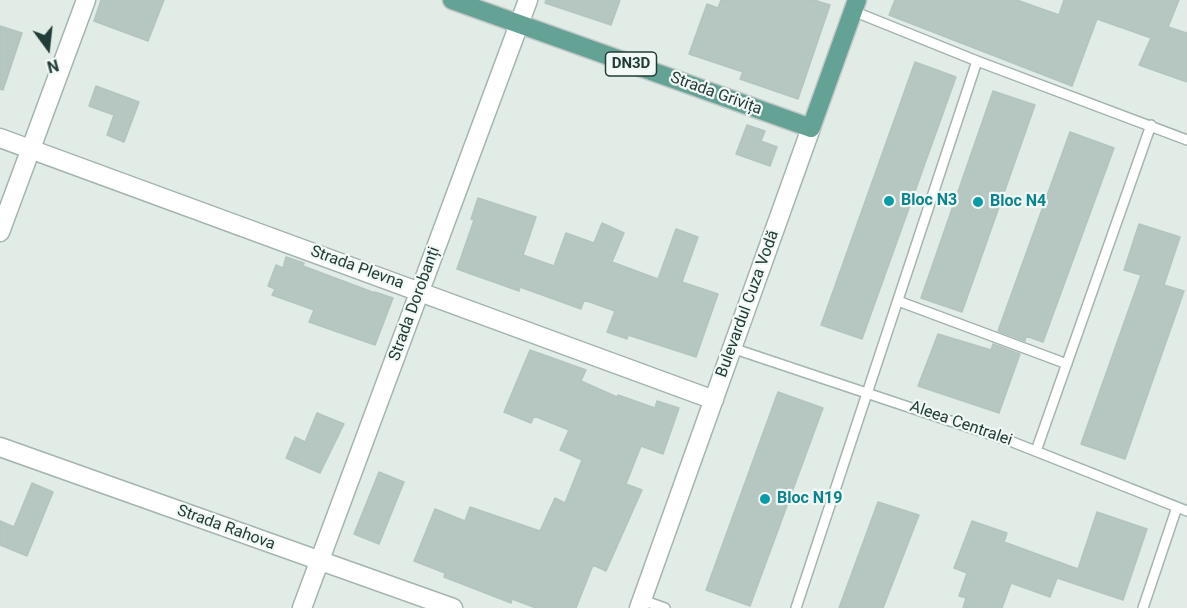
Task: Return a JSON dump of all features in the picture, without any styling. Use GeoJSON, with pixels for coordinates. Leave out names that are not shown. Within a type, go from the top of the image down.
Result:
{"type":"FeatureCollection","features":[{"type":"Feature","properties":{"kind":"main road","name":"Strada Grivița"},"geometry":{"type":"LineString","coordinates":[[452,0],[811,129]]}},
{"type":"Feature","properties":{"kind":"main road","name":"Bulevardul Cuza Vodă"},"geometry":{"type":"LineString","coordinates":[[811,129],[855,5]]}},
{"type":"Feature","properties":{"kind":"street"},"geometry":{"type":"LineString","coordinates":[[0,232],[86,0]]}},
{"type":"Feature","properties":{"kind":"street","name":"Strada Dorobanți"},"geometry":{"type":"LineString","coordinates":[[302,608],[528,0]]}},
{"type":"Feature","properties":{"kind":"street","name":"Bulevardul Cuza Vodă"},"geometry":{"type":"LineString","coordinates":[[640,604],[811,129]]}},
{"type":"Feature","properties":{"kind":"street","name":"Strada Plevna"},"geometry":{"type":"LineString","coordinates":[[0,138],[714,400]]}},
{"type":"Feature","properties":{"kind":"street","name":"Strada Rahova"},"geometry":{"type":"LineString","coordinates":[[0,447],[453,608]]}},
{"type":"Feature","properties":{"kind":"lane"},"geometry":{"type":"LineString","coordinates":[[855,5],[977,61],[1187,140]]}},
{"type":"Feature","properties":{"kind":"lane"},"geometry":{"type":"LineString","coordinates":[[796,608],[977,61]]}},
{"type":"Feature","properties":{"kind":"lane"},"geometry":{"type":"LineString","coordinates":[[1036,451],[1151,125]]}},
{"type":"Feature","properties":{"kind":"lane"},"geometry":{"type":"LineString","coordinates":[[898,301],[1067,364]]}},
{"type":"Feature","properties":{"kind":"lane","name":"Aleea Centralei"},"geometry":{"type":"LineString","coordinates":[[732,348],[1036,451],[1187,511]]}},
{"type":"Feature","properties":{"kind":"lane"},"geometry":{"type":"LineString","coordinates":[[1143,608],[1176,507]]}},
{"type":"Feature","properties":{"kind":"lane"},"geometry":{"type":"LineString","coordinates":[[640,604],[665,608]]}},
{"type":"Feature","properties":{"kind":"building"},"geometry":{"type":"Polygon","coordinates":[[[101,0],[164,0],[148,41],[94,21],[101,0]]]}},
{"type":"Feature","properties":{"kind":"building"},"geometry":{"type":"Polygon","coordinates":[[[546,0],[620,0],[611,25],[545,3],[546,0]]]}},
{"type":"Feature","properties":{"kind":"building"},"geometry":{"type":"Polygon","coordinates":[[[721,0],[814,0],[830,5],[798,99],[740,79],[743,72],[689,54],[707,4],[718,8],[721,0]]]}},
{"type":"Feature","properties":{"kind":"building"},"geometry":{"type":"Polygon","coordinates":[[[895,0],[1017,0],[1059,15],[1064,0],[1179,0],[1168,27],[1187,33],[1187,82],[1139,65],[1151,38],[1097,19],[1072,86],[889,15],[895,0]]]}},
{"type":"Feature","properties":{"kind":"building"},"geometry":{"type":"Polygon","coordinates":[[[0,26],[22,33],[3,90],[0,89],[0,26]]]}},
{"type":"Feature","properties":{"kind":"building","name":"Bloc N3"},"geometry":{"type":"Polygon","coordinates":[[[915,62],[956,77],[862,339],[821,325],[915,62]]]}},
{"type":"Feature","properties":{"kind":"building"},"geometry":{"type":"Polygon","coordinates":[[[96,86],[139,102],[124,142],[107,135],[114,115],[89,106],[96,86]]]}},
{"type":"Feature","properties":{"kind":"building","name":"Bloc N4"},"geometry":{"type":"Polygon","coordinates":[[[993,91],[1035,105],[962,312],[921,298],[993,91]]]}},
{"type":"Feature","properties":{"kind":"building"},"geometry":{"type":"Polygon","coordinates":[[[747,125],[765,131],[761,141],[777,147],[770,166],[736,154],[747,125]]]}},
{"type":"Feature","properties":{"kind":"building"},"geometry":{"type":"Polygon","coordinates":[[[1070,132],[1114,148],[1043,342],[1026,336],[1025,341],[998,331],[1070,132]]]}},
{"type":"Feature","properties":{"kind":"building"},"geometry":{"type":"Polygon","coordinates":[[[478,198],[536,217],[523,255],[554,266],[566,233],[594,243],[602,223],[624,233],[612,262],[658,279],[676,229],[698,237],[682,282],[718,294],[696,357],[628,335],[627,339],[607,332],[615,311],[584,300],[581,309],[520,287],[519,291],[457,269],[474,220],[471,219],[478,198]]]}},
{"type":"Feature","properties":{"kind":"building"},"geometry":{"type":"Polygon","coordinates":[[[1139,224],[1180,237],[1164,285],[1184,291],[1125,459],[1081,444],[1141,275],[1124,270],[1139,224]]]}},
{"type":"Feature","properties":{"kind":"building"},"geometry":{"type":"Polygon","coordinates":[[[286,257],[304,263],[303,266],[393,298],[375,345],[309,322],[314,310],[272,295],[275,289],[268,286],[276,265],[283,268],[286,257]]]}},
{"type":"Feature","properties":{"kind":"building"},"geometry":{"type":"Polygon","coordinates":[[[938,334],[991,350],[993,344],[1020,354],[999,413],[918,386],[938,334]]]}},
{"type":"Feature","properties":{"kind":"building"},"geometry":{"type":"Polygon","coordinates":[[[530,350],[586,370],[581,381],[617,397],[618,395],[655,408],[657,401],[679,408],[663,454],[641,446],[626,484],[642,490],[606,571],[593,565],[576,608],[536,608],[512,599],[511,603],[444,577],[445,573],[414,561],[435,509],[465,521],[470,507],[540,531],[555,498],[565,503],[582,460],[560,450],[569,430],[534,416],[531,423],[504,412],[530,350]]]}},
{"type":"Feature","properties":{"kind":"building","name":"Bloc N19"},"geometry":{"type":"Polygon","coordinates":[[[778,392],[823,408],[750,606],[706,590],[778,392]]]}},
{"type":"Feature","properties":{"kind":"building"},"geometry":{"type":"Polygon","coordinates":[[[317,413],[344,424],[320,473],[286,458],[295,437],[305,442],[317,413]]]}},
{"type":"Feature","properties":{"kind":"building"},"geometry":{"type":"Polygon","coordinates":[[[379,472],[404,482],[379,544],[354,534],[379,472]]]}},
{"type":"Feature","properties":{"kind":"building"},"geometry":{"type":"Polygon","coordinates":[[[32,483],[53,492],[27,556],[0,545],[0,521],[14,527],[32,483]]]}},
{"type":"Feature","properties":{"kind":"building"},"geometry":{"type":"Polygon","coordinates":[[[878,502],[919,515],[883,608],[839,608],[878,502]]]}},
{"type":"Feature","properties":{"kind":"building"},"geometry":{"type":"Polygon","coordinates":[[[1097,512],[1147,529],[1123,600],[1057,578],[1050,597],[1011,583],[1002,608],[963,608],[966,598],[959,596],[967,573],[954,568],[972,521],[1007,533],[1004,542],[1078,569],[1097,512]]]}},
{"type":"Feature","properties":{"kind":"place","name":"Bloc N3"},"geometry":{"type":"Point","coordinates":[889,201]}},
{"type":"Feature","properties":{"kind":"place","name":"Bloc N4"},"geometry":{"type":"Point","coordinates":[978,202]}},
{"type":"Feature","properties":{"kind":"place","name":"Bloc N19"},"geometry":{"type":"Point","coordinates":[765,499]}}]}
